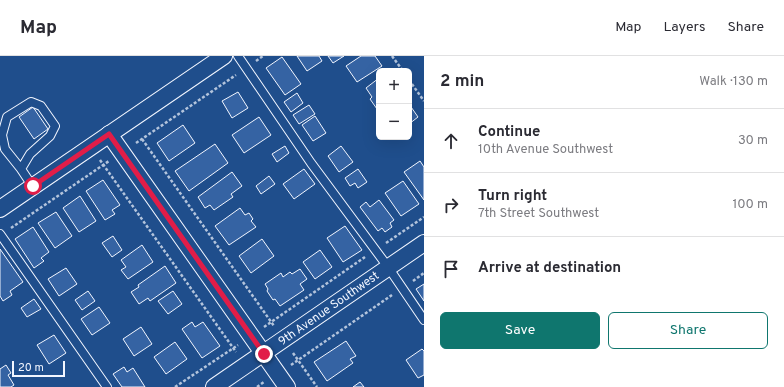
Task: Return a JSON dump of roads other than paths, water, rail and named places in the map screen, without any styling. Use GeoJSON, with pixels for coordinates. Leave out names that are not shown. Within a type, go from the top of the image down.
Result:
{"type":"FeatureCollection","features":[{"type":"Feature","properties":{"kind":"street"},"geometry":{"type":"LineString","coordinates":[[0,209],[224,56]]}},
{"type":"Feature","properties":{"kind":"street"},"geometry":{"type":"LineString","coordinates":[[109,134],[287,387]]}},
{"type":"Feature","properties":{"kind":"street","name":"9th Avenue Southwest"},"geometry":{"type":"LineString","coordinates":[[214,387],[424,243]]}},
{"type":"Feature","properties":{"kind":"lane"},"geometry":{"type":"LineString","coordinates":[[238,56],[311,163],[376,250],[424,320]]}},
{"type":"Feature","properties":{"kind":"lane"},"geometry":{"type":"LineString","coordinates":[[21,170],[30,154],[50,136],[55,126],[42,106],[31,102],[7,117],[2,135],[4,149],[33,186]]}},
{"type":"Feature","properties":{"kind":"lane"},"geometry":{"type":"LineString","coordinates":[[0,234],[107,387]]}}]}
